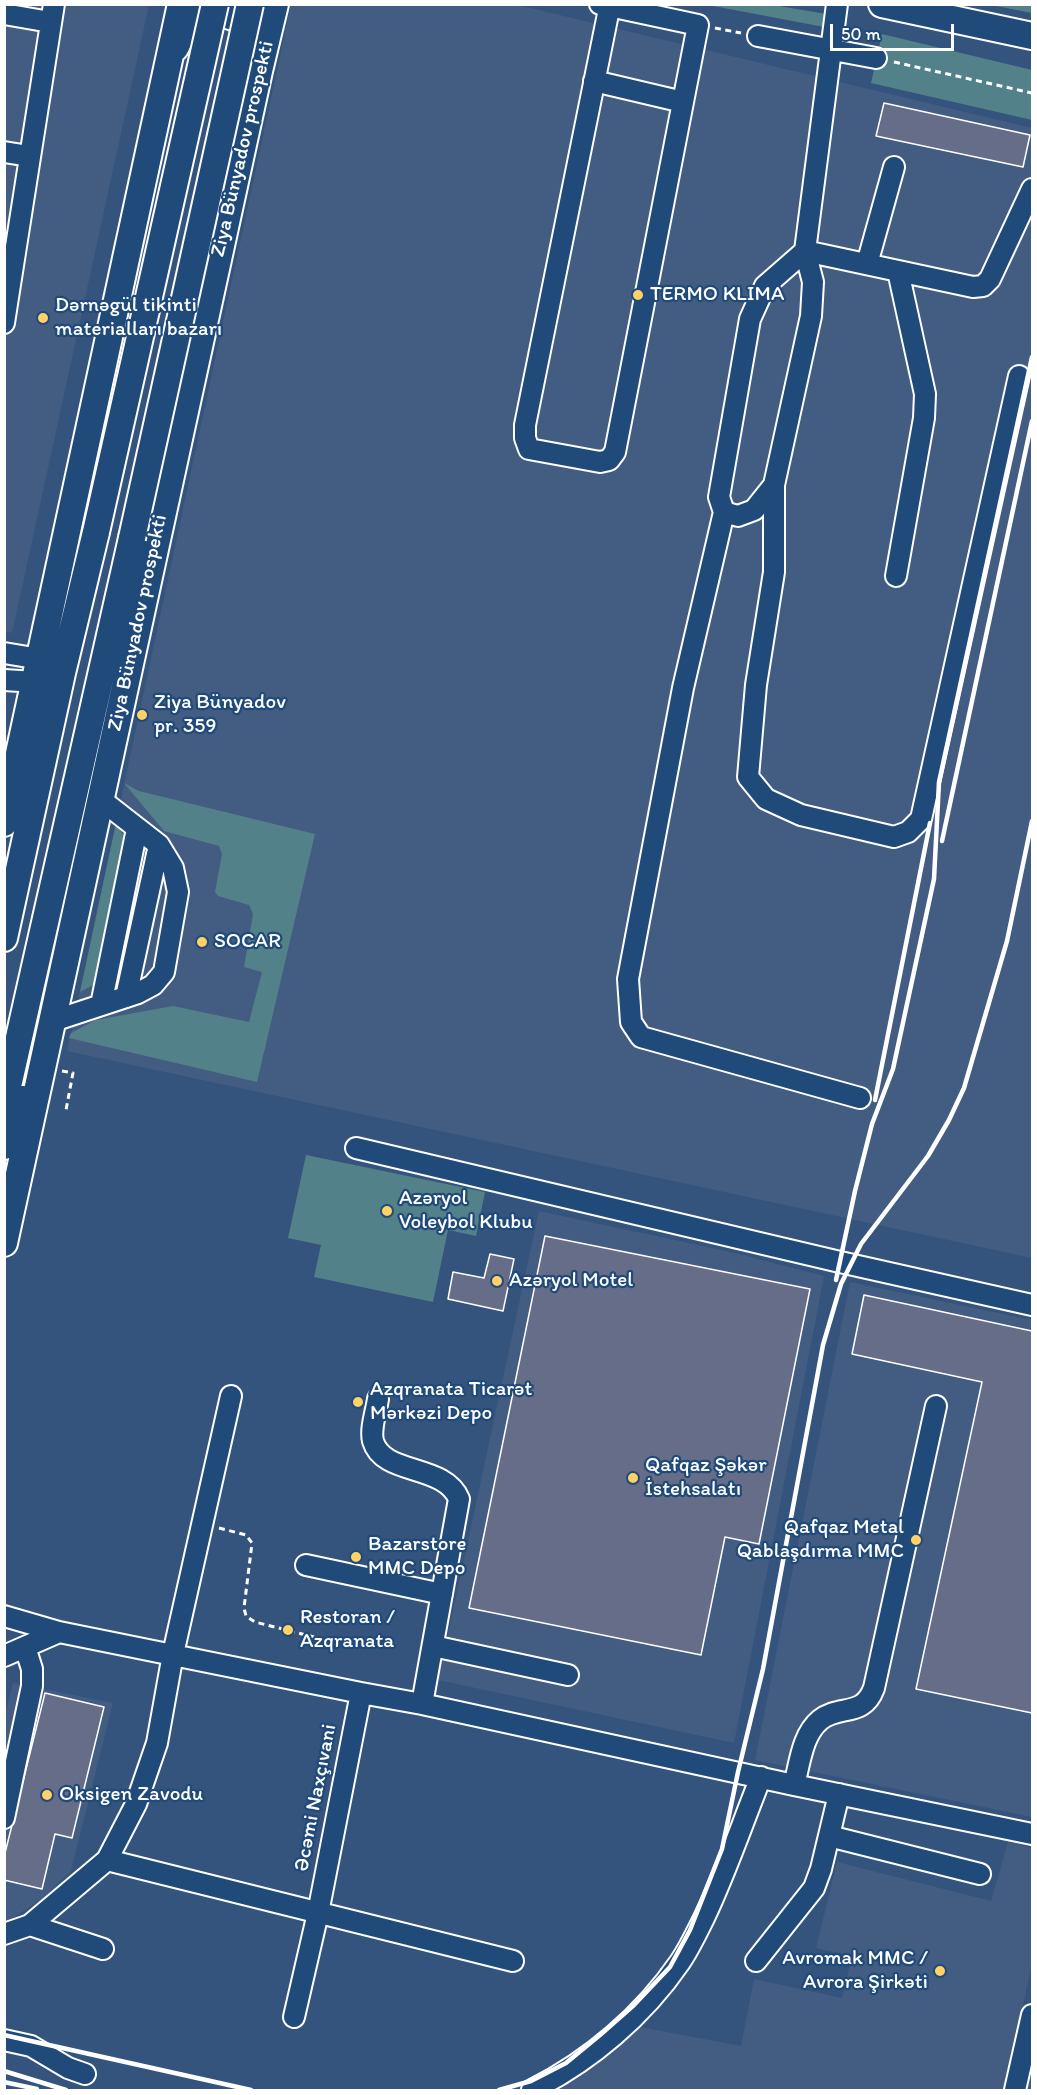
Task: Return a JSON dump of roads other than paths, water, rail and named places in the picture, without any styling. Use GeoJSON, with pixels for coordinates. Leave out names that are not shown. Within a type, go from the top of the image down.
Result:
{"type":"FeatureCollection","features":[{"type":"Feature","properties":{"kind":"main road"},"geometry":{"type":"LineString","coordinates":[[4,823],[181,4]]}},
{"type":"Feature","properties":{"kind":"main road"},"geometry":{"type":"LineString","coordinates":[[4,938],[62,673],[215,4]]}},
{"type":"Feature","properties":{"kind":"main road","name":"Ziya Bünyadov prospekti"},"geometry":{"type":"LineString","coordinates":[[4,1104],[250,4]]}},
{"type":"Feature","properties":{"kind":"main road","name":"Ziya Bünyadov prospekti"},"geometry":{"type":"LineString","coordinates":[[4,1243],[275,4]]}},
{"type":"Feature","properties":{"kind":"main road"},"geometry":{"type":"LineString","coordinates":[[882,4],[1032,36]]}},
{"type":"Feature","properties":{"kind":"main road"},"geometry":{"type":"LineString","coordinates":[[169,60],[183,33],[194,20],[220,14],[243,22],[250,32],[256,47],[259,71]]}},
{"type":"Feature","properties":{"kind":"main road"},"geometry":{"type":"LineString","coordinates":[[4,845],[62,673]]}},
{"type":"Feature","properties":{"kind":"main road"},"geometry":{"type":"LineString","coordinates":[[97,685],[100,800]]}},
{"type":"Feature","properties":{"kind":"main road"},"geometry":{"type":"LineString","coordinates":[[4,1146],[53,1021]]}},
{"type":"Feature","properties":{"kind":"street"},"geometry":{"type":"LineString","coordinates":[[837,4],[805,251],[813,282],[811,316],[774,484],[774,572],[756,685],[748,777],[765,799],[801,815],[894,837],[908,832],[921,819],[1019,376]]}},
{"type":"Feature","properties":{"kind":"street"},"geometry":{"type":"LineString","coordinates":[[607,5],[698,25],[615,452],[609,460],[600,462],[529,449],[525,438],[525,425],[594,81],[607,5]]}},
{"type":"Feature","properties":{"kind":"street"},"geometry":{"type":"LineString","coordinates":[[4,14],[52,13],[6,312]]}},
{"type":"Feature","properties":{"kind":"street"},"geometry":{"type":"LineString","coordinates":[[758,36],[876,58]]}},
{"type":"Feature","properties":{"kind":"street"},"geometry":{"type":"LineString","coordinates":[[594,81],[683,102]]}},
{"type":"Feature","properties":{"kind":"street"},"geometry":{"type":"LineString","coordinates":[[4,152],[29,156]]}},
{"type":"Feature","properties":{"kind":"street"},"geometry":{"type":"LineString","coordinates":[[867,264],[894,167]]}},
{"type":"Feature","properties":{"kind":"street"},"geometry":{"type":"LineString","coordinates":[[805,251],[973,287],[983,286],[990,279],[1032,189]]}},
{"type":"Feature","properties":{"kind":"street"},"geometry":{"type":"LineString","coordinates":[[805,251],[765,286],[750,319],[719,497],[724,512],[683,688],[628,979],[632,1022],[641,1037],[860,1098]]}},
{"type":"Feature","properties":{"kind":"street"},"geometry":{"type":"LineString","coordinates":[[896,576],[924,418],[925,394],[898,271]]}},
{"type":"Feature","properties":{"kind":"street"},"geometry":{"type":"LineString","coordinates":[[724,512],[738,516],[754,510],[774,484]]}},
{"type":"Feature","properties":{"kind":"street"},"geometry":{"type":"LineString","coordinates":[[4,653],[38,671]]}},
{"type":"Feature","properties":{"kind":"street"},"geometry":{"type":"LineString","coordinates":[[4,680],[38,671]]}},
{"type":"Feature","properties":{"kind":"street"},"geometry":{"type":"LineString","coordinates":[[53,1021],[126,997],[153,985],[164,972],[178,892],[173,868],[159,845],[100,800]]}},
{"type":"Feature","properties":{"kind":"street"},"geometry":{"type":"LineString","coordinates":[[101,1005],[137,829]]}},
{"type":"Feature","properties":{"kind":"street"},"geometry":{"type":"LineString","coordinates":[[126,997],[159,845]]}},
{"type":"Feature","properties":{"kind":"street"},"geometry":{"type":"LineString","coordinates":[[356,1148],[1032,1305]]}},
{"type":"Feature","properties":{"kind":"street"},"geometry":{"type":"LineString","coordinates":[[4,1934],[30,1925],[107,1860],[136,1804],[157,1743],[174,1654],[231,1396]]}},
{"type":"Feature","properties":{"kind":"street"},"geometry":{"type":"LineString","coordinates":[[378,1399],[372,1431],[377,1449],[392,1461],[441,1479],[455,1491],[459,1499],[422,1704]]}},
{"type":"Feature","properties":{"kind":"street"},"geometry":{"type":"LineString","coordinates":[[794,1785],[806,1742],[814,1726],[829,1715],[866,1703],[874,1688],[936,1406]]}},
{"type":"Feature","properties":{"kind":"street"},"geometry":{"type":"LineString","coordinates":[[306,1565],[442,1594]]}},
{"type":"Feature","properties":{"kind":"street"},"geometry":{"type":"LineString","coordinates":[[4,1616],[59,1632],[422,1704],[1032,1834]]}},
{"type":"Feature","properties":{"kind":"street"},"geometry":{"type":"LineString","coordinates":[[4,1656],[59,1632]]}},
{"type":"Feature","properties":{"kind":"street"},"geometry":{"type":"LineString","coordinates":[[433,1646],[568,1676]]}},
{"type":"Feature","properties":{"kind":"street"},"geometry":{"type":"LineString","coordinates":[[4,1818],[32,1686],[32,1669],[25,1647]]}},
{"type":"Feature","properties":{"kind":"street","name":"Əcəmi Naxçıvani"},"geometry":{"type":"LineString","coordinates":[[294,2017],[318,1913],[360,1693]]}},
{"type":"Feature","properties":{"kind":"street"},"geometry":{"type":"LineString","coordinates":[[532,2091],[567,2072],[630,2021],[681,1961],[716,1893],[761,1777]]}},
{"type":"Feature","properties":{"kind":"street"},"geometry":{"type":"LineString","coordinates":[[756,1961],[814,1888],[839,1794]]}},
{"type":"Feature","properties":{"kind":"street"},"geometry":{"type":"LineString","coordinates":[[829,1836],[980,1874]]}},
{"type":"Feature","properties":{"kind":"street"},"geometry":{"type":"LineString","coordinates":[[107,1860],[513,1961]]}},
{"type":"Feature","properties":{"kind":"street"},"geometry":{"type":"LineString","coordinates":[[30,1925],[103,1949]]}},
{"type":"Feature","properties":{"kind":"street"},"geometry":{"type":"LineString","coordinates":[[1014,2091],[1032,2015]]}},
{"type":"Feature","properties":{"kind":"street"},"geometry":{"type":"LineString","coordinates":[[4,2040],[32,2046],[68,2068],[85,2074]]}},
{"type":"Feature","properties":{"kind":"railway"},"geometry":{"type":"LineString","coordinates":[[836,1280],[872,1124],[893,1069],[934,879],[939,782],[1032,357]]}},
{"type":"Feature","properties":{"kind":"railway"},"geometry":{"type":"LineString","coordinates":[[942,841],[1032,421]]}},
{"type":"Feature","properties":{"kind":"railway"},"geometry":{"type":"LineString","coordinates":[[499,2090],[531,2081],[566,2063],[600,2035],[634,2005],[670,1967],[690,1930],[722,1849],[763,1669],[823,1345],[841,1284],[861,1244],[928,1156],[964,1088],[1007,941],[1032,821]]}},
{"type":"Feature","properties":{"kind":"railway"},"geometry":{"type":"LineString","coordinates":[[875,1100],[930,823]]}},
{"type":"Feature","properties":{"kind":"railway"},"geometry":{"type":"LineString","coordinates":[[4,2035],[251,2090]]}},
{"type":"Feature","properties":{"kind":"railway"},"geometry":{"type":"LineString","coordinates":[[4,2071],[66,2090]]}},
{"type":"Feature","properties":{"kind":"railway"},"geometry":{"type":"LineString","coordinates":[[4,2082],[37,2089]]}},
{"type":"Feature","properties":{"kind":"place","name":"TERMO KLIMA"},"geometry":{"type":"Point","coordinates":[638,295]}},
{"type":"Feature","properties":{"kind":"place","name":"Dərnəgül tikinti materialları bazarı"},"geometry":{"type":"Point","coordinates":[43,318]}},
{"type":"Feature","properties":{"kind":"place","name":"Ziya Bünyadov pr. 359"},"geometry":{"type":"Point","coordinates":[142,715]}},
{"type":"Feature","properties":{"kind":"place","name":"SOCAR"},"geometry":{"type":"Point","coordinates":[202,942]}},
{"type":"Feature","properties":{"kind":"place","name":"Azəryol Voleybol Klubu"},"geometry":{"type":"Point","coordinates":[387,1211]}},
{"type":"Feature","properties":{"kind":"place","name":"Azəryol Motel"},"geometry":{"type":"Point","coordinates":[497,1281]}},
{"type":"Feature","properties":{"kind":"place","name":"Azqranata Ticarət Mərkəzi Depo"},"geometry":{"type":"Point","coordinates":[358,1402]}},
{"type":"Feature","properties":{"kind":"place","name":"Qafqaz Şəkər İstehsalatı"},"geometry":{"type":"Point","coordinates":[633,1478]}},
{"type":"Feature","properties":{"kind":"place","name":"Qafqaz Metal Qablaşdırma MMC"},"geometry":{"type":"Point","coordinates":[916,1540]}},
{"type":"Feature","properties":{"kind":"place","name":"Bazarstore MMC Depo"},"geometry":{"type":"Point","coordinates":[356,1557]}},
{"type":"Feature","properties":{"kind":"place","name":"Restoran / Azqranata"},"geometry":{"type":"Point","coordinates":[288,1630]}},
{"type":"Feature","properties":{"kind":"place","name":"Oksigen Zavodu"},"geometry":{"type":"Point","coordinates":[47,1795]}},
{"type":"Feature","properties":{"kind":"place","name":"Avromak MMC / Avrora Şirkəti"},"geometry":{"type":"Point","coordinates":[940,1971]}}]}
